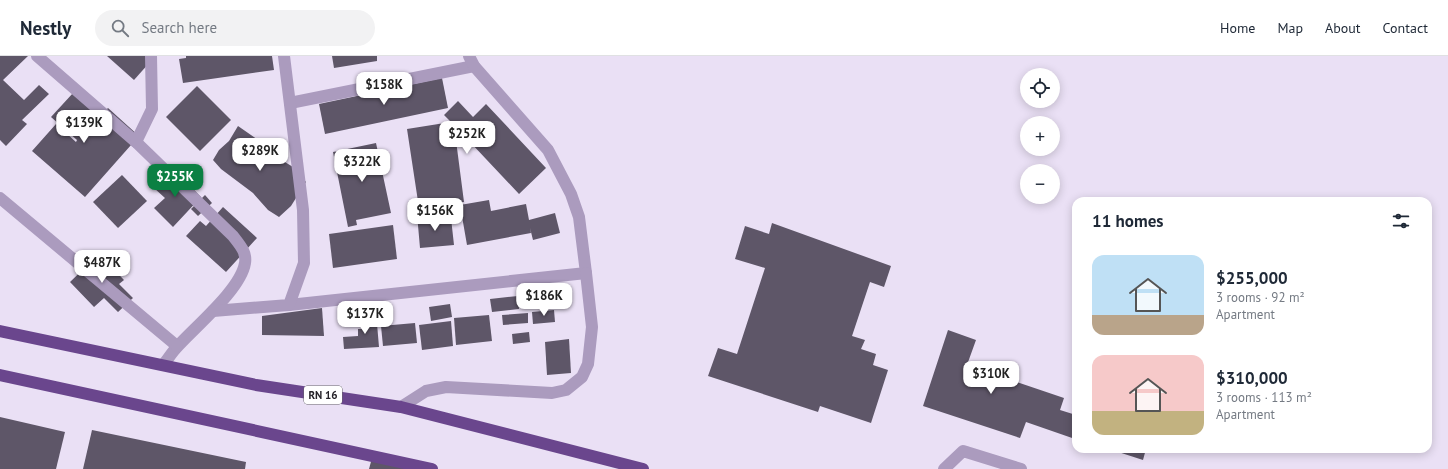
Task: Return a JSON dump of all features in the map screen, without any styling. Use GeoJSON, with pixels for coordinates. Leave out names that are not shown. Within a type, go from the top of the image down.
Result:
{"type":"FeatureCollection","features":[{"type":"Feature","properties":{"kind":"highway","name":"RN 16"},"geometry":{"type":"LineString","coordinates":[[0,331],[256,385],[401,407],[643,469]]}},
{"type":"Feature","properties":{"kind":"highway"},"geometry":{"type":"LineString","coordinates":[[0,375],[432,469]]}},
{"type":"Feature","properties":{"kind":"street"},"geometry":{"type":"LineString","coordinates":[[37,56],[136,142],[233,236],[244,249],[246,262],[240,277],[213,311],[178,346],[163,365]]}},
{"type":"Feature","properties":{"kind":"street"},"geometry":{"type":"LineString","coordinates":[[136,142],[152,108],[150,56]]}},
{"type":"Feature","properties":{"kind":"street"},"geometry":{"type":"LineString","coordinates":[[284,56],[303,210],[304,263],[289,305]]}},
{"type":"Feature","properties":{"kind":"street"},"geometry":{"type":"LineString","coordinates":[[290,104],[472,61],[548,150],[571,194],[579,217],[592,327],[588,364],[582,377],[566,390],[552,393],[446,387],[426,391],[401,407]]}},
{"type":"Feature","properties":{"kind":"street"},"geometry":{"type":"LineString","coordinates":[[0,198],[178,346]]}},
{"type":"Feature","properties":{"kind":"street"},"geometry":{"type":"LineString","coordinates":[[213,311],[289,305],[586,272]]}},
{"type":"Feature","properties":{"kind":"street"},"geometry":{"type":"LineString","coordinates":[[944,469],[963,451],[1020,469]]}},
{"type":"Feature","properties":{"kind":"building"},"geometry":{"type":"Polygon","coordinates":[[[0,56],[28,56],[3,80],[24,100],[39,85],[49,94],[22,120],[27,124],[6,146],[0,140],[0,56]]]}},
{"type":"Feature","properties":{"kind":"building"},"geometry":{"type":"Polygon","coordinates":[[[107,56],[149,56],[150,62],[134,80],[107,56]]]}},
{"type":"Feature","properties":{"kind":"building"},"geometry":{"type":"Polygon","coordinates":[[[186,56],[272,56],[274,70],[183,83],[179,59],[186,58],[186,56]]]}},
{"type":"Feature","properties":{"kind":"building"},"geometry":{"type":"Polygon","coordinates":[[[332,56],[377,56],[377,61],[334,68],[332,56]]]}},
{"type":"Feature","properties":{"kind":"building"},"geometry":{"type":"Polygon","coordinates":[[[442,78],[448,108],[325,134],[319,104],[442,78]]]}},
{"type":"Feature","properties":{"kind":"building"},"geometry":{"type":"Polygon","coordinates":[[[197,86],[231,120],[200,151],[166,117],[197,86]]]}},
{"type":"Feature","properties":{"kind":"building"},"geometry":{"type":"Polygon","coordinates":[[[73,93],[99,117],[108,108],[139,136],[85,197],[32,151],[56,124],[76,142],[77,140],[51,117],[73,93]]]}},
{"type":"Feature","properties":{"kind":"building"},"geometry":{"type":"Polygon","coordinates":[[[458,101],[473,117],[486,104],[546,168],[519,194],[454,125],[464,202],[419,208],[407,129],[451,122],[444,115],[458,101]]]}},
{"type":"Feature","properties":{"kind":"building"},"geometry":{"type":"Polygon","coordinates":[[[238,126],[271,149],[280,159],[293,167],[306,182],[291,206],[279,217],[268,210],[253,193],[221,169],[213,160],[219,150],[229,141],[238,126]]]}},
{"type":"Feature","properties":{"kind":"building"},"geometry":{"type":"Polygon","coordinates":[[[376,143],[391,213],[356,220],[357,225],[348,227],[333,152],[376,143]]]}},
{"type":"Feature","properties":{"kind":"building"},"geometry":{"type":"Polygon","coordinates":[[[173,169],[201,197],[173,227],[154,208],[165,198],[154,188],[173,169]]]}},
{"type":"Feature","properties":{"kind":"building"},"geometry":{"type":"Polygon","coordinates":[[[122,175],[147,201],[118,228],[93,202],[122,175]]]}},
{"type":"Feature","properties":{"kind":"building"},"geometry":{"type":"Polygon","coordinates":[[[205,195],[212,203],[198,216],[191,209],[205,195]]]}},
{"type":"Feature","properties":{"kind":"building"},"geometry":{"type":"Polygon","coordinates":[[[489,200],[491,211],[526,204],[529,220],[555,213],[560,233],[533,240],[530,228],[531,233],[467,245],[460,205],[489,200]]]}},
{"type":"Feature","properties":{"kind":"building"},"geometry":{"type":"Polygon","coordinates":[[[223,207],[257,238],[226,272],[186,236],[200,221],[206,226],[223,207]]]}},
{"type":"Feature","properties":{"kind":"building"},"geometry":{"type":"Polygon","coordinates":[[[427,213],[428,221],[451,218],[454,245],[420,248],[417,214],[427,213]]]}},
{"type":"Feature","properties":{"kind":"building"},"geometry":{"type":"Polygon","coordinates":[[[772,223],[891,266],[884,287],[870,282],[852,336],[865,340],[861,349],[876,354],[873,365],[888,370],[871,423],[820,406],[818,412],[708,376],[718,348],[737,354],[765,268],[735,259],[745,226],[769,234],[772,223]]]}},
{"type":"Feature","properties":{"kind":"building"},"geometry":{"type":"Polygon","coordinates":[[[393,225],[397,259],[333,268],[329,234],[393,225]]]}},
{"type":"Feature","properties":{"kind":"building"},"geometry":{"type":"Polygon","coordinates":[[[99,254],[124,280],[119,284],[133,298],[118,312],[104,298],[94,307],[70,282],[99,254]]]}},
{"type":"Feature","properties":{"kind":"building"},"geometry":{"type":"Polygon","coordinates":[[[518,296],[519,309],[492,312],[490,299],[518,296]]]}},
{"type":"Feature","properties":{"kind":"building"},"geometry":{"type":"Polygon","coordinates":[[[450,304],[452,317],[431,321],[429,307],[450,304]]]}},
{"type":"Feature","properties":{"kind":"building"},"geometry":{"type":"Polygon","coordinates":[[[322,308],[324,336],[262,335],[262,316],[322,308]]]}},
{"type":"Feature","properties":{"kind":"building"},"geometry":{"type":"Polygon","coordinates":[[[554,310],[555,322],[533,324],[532,312],[554,310]]]}},
{"type":"Feature","properties":{"kind":"building"},"geometry":{"type":"Polygon","coordinates":[[[376,312],[379,347],[344,349],[343,337],[358,336],[358,329],[365,329],[363,314],[376,312]]]}},
{"type":"Feature","properties":{"kind":"building"},"geometry":{"type":"Polygon","coordinates":[[[528,313],[528,323],[503,325],[502,315],[528,313]]]}},
{"type":"Feature","properties":{"kind":"building"},"geometry":{"type":"Polygon","coordinates":[[[489,315],[492,341],[456,345],[454,318],[489,315]]]}},
{"type":"Feature","properties":{"kind":"building"},"geometry":{"type":"Polygon","coordinates":[[[451,321],[453,346],[422,350],[419,325],[451,321]]]}},
{"type":"Feature","properties":{"kind":"building"},"geometry":{"type":"Polygon","coordinates":[[[415,323],[417,343],[383,346],[381,326],[415,323]]]}},
{"type":"Feature","properties":{"kind":"building"},"geometry":{"type":"Polygon","coordinates":[[[948,330],[976,340],[967,365],[1064,398],[1060,410],[1072,414],[1072,438],[1026,422],[1020,438],[923,406],[948,330]]]}},
{"type":"Feature","properties":{"kind":"building"},"geometry":{"type":"Polygon","coordinates":[[[529,332],[530,342],[513,344],[512,334],[529,332]]]}},
{"type":"Feature","properties":{"kind":"building"},"geometry":{"type":"Polygon","coordinates":[[[569,339],[571,373],[547,375],[545,342],[569,339]]]}},
{"type":"Feature","properties":{"kind":"building"},"geometry":{"type":"Polygon","coordinates":[[[0,417],[65,432],[56,469],[0,469],[0,417]]]}},
{"type":"Feature","properties":{"kind":"building"},"geometry":{"type":"Polygon","coordinates":[[[92,430],[246,462],[245,469],[83,469],[92,430]]]}},
{"type":"Feature","properties":{"kind":"building"},"geometry":{"type":"Polygon","coordinates":[[[1121,453],[1145,453],[1143,460],[1121,453]]]}},
{"type":"Feature","properties":{"kind":"building"},"geometry":{"type":"Polygon","coordinates":[[[372,458],[418,469],[369,469],[372,458]]]}}]}
